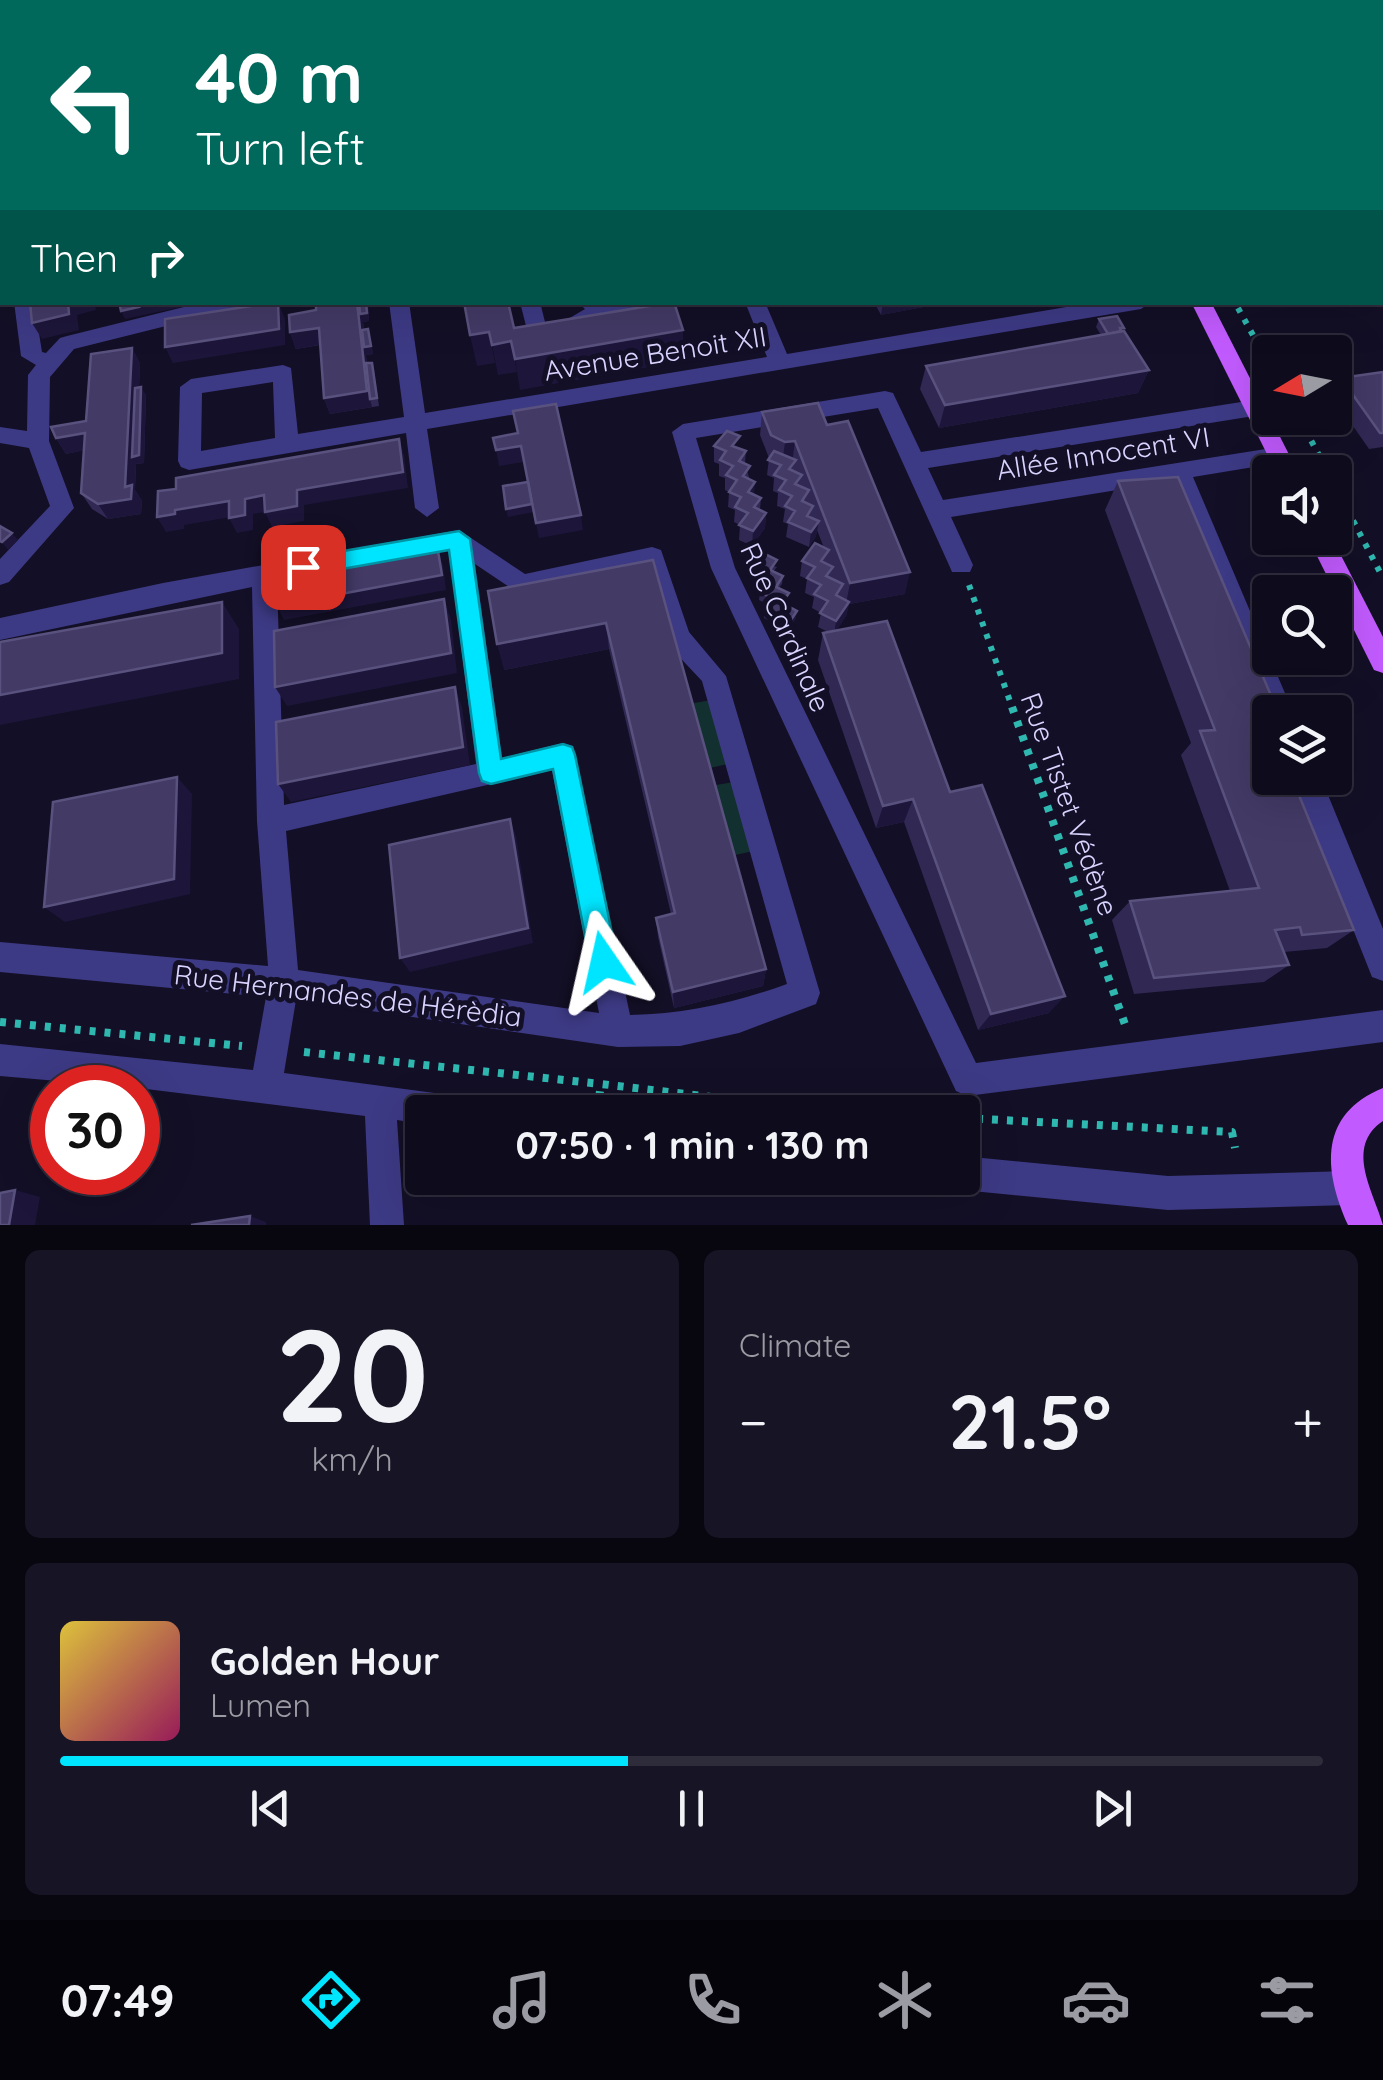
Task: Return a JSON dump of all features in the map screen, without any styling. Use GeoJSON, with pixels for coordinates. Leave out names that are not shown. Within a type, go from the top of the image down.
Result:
{"type":"FeatureCollection","features":[{"type":"Feature","properties":{"kind":"main road"},"geometry":{"type":"LineString","coordinates":[[1202,305],[1252,404]]}},
{"type":"Feature","properties":{"kind":"main road"},"geometry":{"type":"LineString","coordinates":[[1329,555],[1383,662]]}},
{"type":"Feature","properties":{"kind":"main road"},"geometry":{"type":"LineString","coordinates":[[1367,1225],[1349,1188],[1349,1138],[1360,1119],[1383,1104]]}},
{"type":"Feature","properties":{"kind":"street"},"geometry":{"type":"LineString","coordinates":[[24,305],[32,356],[51,362]]}},
{"type":"Feature","properties":{"kind":"street"},"geometry":{"type":"LineString","coordinates":[[0,574],[62,508],[38,441],[39,375],[67,343],[222,305]]}},
{"type":"Feature","properties":{"kind":"street"},"geometry":{"type":"LineString","coordinates":[[399,305],[428,508]]}},
{"type":"Feature","properties":{"kind":"street"},"geometry":{"type":"LineString","coordinates":[[531,305],[537,330],[573,325],[595,305]]}},
{"type":"Feature","properties":{"kind":"street"},"geometry":{"type":"LineString","coordinates":[[756,305],[780,362]]}},
{"type":"Feature","properties":{"kind":"street","name":"Avenue Benoit XII"},"geometry":{"type":"LineString","coordinates":[[287,444],[283,373],[190,388],[189,461],[1124,305]]}},
{"type":"Feature","properties":{"kind":"street","name":"Rue Cardinale"},"geometry":{"type":"LineString","coordinates":[[962,564],[885,399],[683,432],[722,568],[966,1080],[1137,1058]]}},
{"type":"Feature","properties":{"kind":"street","name":"Allée Innocent VI"},"geometry":{"type":"LineString","coordinates":[[914,462],[1252,408]]}},
{"type":"Feature","properties":{"kind":"street"},"geometry":{"type":"LineString","coordinates":[[0,435],[38,441]]}},
{"type":"Feature","properties":{"kind":"street","name":"Allée Innocent VI"},"geometry":{"type":"LineString","coordinates":[[937,510],[1179,471],[1252,466]]}},
{"type":"Feature","properties":{"kind":"street"},"geometry":{"type":"LineString","coordinates":[[1179,471],[1273,695]]}},
{"type":"Feature","properties":{"kind":"street"},"geometry":{"type":"LineString","coordinates":[[0,629],[264,574],[459,539],[458,598],[469,687],[491,773]]}},
{"type":"Feature","properties":{"kind":"street","name":"Rue Hernandes de Hérèdia"},"geometry":{"type":"LineString","coordinates":[[0,956],[284,983],[618,1030],[680,1030],[739,1017],[804,993],[713,676],[678,638],[652,557],[521,585],[459,539]]}},
{"type":"Feature","properties":{"kind":"street"},"geometry":{"type":"LineString","coordinates":[[264,574],[274,635],[277,724],[271,821],[284,983],[266,1086]]}},
{"type":"Feature","properties":{"kind":"street"},"geometry":{"type":"LineString","coordinates":[[271,821],[563,755],[618,1030]]}},
{"type":"Feature","properties":{"kind":"street"},"geometry":{"type":"LineString","coordinates":[[1313,795],[1383,966]]}},
{"type":"Feature","properties":{"kind":"street"},"geometry":{"type":"LineString","coordinates":[[1137,1058],[1383,1026]]}},
{"type":"Feature","properties":{"kind":"street"},"geometry":{"type":"LineString","coordinates":[[0,1060],[266,1086],[405,1105]]}},
{"type":"Feature","properties":{"kind":"street"},"geometry":{"type":"LineString","coordinates":[[380,1102],[387,1225]]}},
{"type":"Feature","properties":{"kind":"street"},"geometry":{"type":"LineString","coordinates":[[980,1174],[1168,1192],[1349,1188]]}},
{"type":"Feature","properties":{"kind":"path"},"geometry":{"type":"LineString","coordinates":[[1236,305],[1253,335]]}},
{"type":"Feature","properties":{"kind":"path"},"geometry":{"type":"LineString","coordinates":[[1352,519],[1383,578]]}},
{"type":"Feature","properties":{"kind":"path","name":"Rue Tistet Védène"},"geometry":{"type":"LineString","coordinates":[[962,564],[1137,1058]]}},
{"type":"Feature","properties":{"kind":"path"},"geometry":{"type":"LineString","coordinates":[[599,1095],[601,1084],[695,1095]]}},
{"type":"Feature","properties":{"kind":"path"},"geometry":{"type":"LineString","coordinates":[[980,1119],[1232,1132],[1235,1148]]}},
{"type":"Feature","properties":{"kind":"green space"},"geometry":{"type":"Polygon","coordinates":[[[712,700],[728,764],[705,769],[688,704],[712,700]]]}},
{"type":"Feature","properties":{"kind":"green space"},"geometry":{"type":"Polygon","coordinates":[[[734,782],[754,851],[730,856],[710,786],[734,782]]]}},
{"type":"Feature","properties":{"kind":"building"},"geometry":{"type":"Polygon","coordinates":[[[30,305],[68,305],[69,314],[32,323],[30,305]]]}},
{"type":"Feature","properties":{"kind":"building"},"geometry":{"type":"Polygon","coordinates":[[[120,305],[139,307],[121,311],[120,305]]]}},
{"type":"Feature","properties":{"kind":"building"},"geometry":{"type":"Polygon","coordinates":[[[278,305],[279,329],[165,347],[165,319],[278,305]]]}},
{"type":"Feature","properties":{"kind":"building"},"geometry":{"type":"Polygon","coordinates":[[[316,305],[357,305],[367,391],[324,398],[319,328],[290,332],[289,315],[316,310],[316,305]]]}},
{"type":"Feature","properties":{"kind":"building"},"geometry":{"type":"Polygon","coordinates":[[[465,305],[509,305],[514,328],[675,305],[683,330],[515,359],[511,341],[492,345],[489,332],[470,335],[465,305]]]}},
{"type":"Feature","properties":{"kind":"building"},"geometry":{"type":"Polygon","coordinates":[[[1117,316],[1124,328],[1108,334],[1099,319],[1117,316]]]}},
{"type":"Feature","properties":{"kind":"building"},"geometry":{"type":"Polygon","coordinates":[[[368,329],[371,346],[364,347],[362,330],[368,329]]]}},
{"type":"Feature","properties":{"kind":"building"},"geometry":{"type":"Polygon","coordinates":[[[1124,331],[1149,370],[945,405],[926,366],[1124,331]]]}},
{"type":"Feature","properties":{"kind":"building"},"geometry":{"type":"Polygon","coordinates":[[[132,348],[125,487],[132,485],[131,499],[98,504],[81,493],[85,433],[56,438],[51,427],[86,421],[91,354],[132,348]]]}},
{"type":"Feature","properties":{"kind":"building"},"geometry":{"type":"Polygon","coordinates":[[[366,363],[372,363],[377,398],[370,399],[366,363]]]}},
{"type":"Feature","properties":{"kind":"building"},"geometry":{"type":"Polygon","coordinates":[[[1383,372],[1383,433],[1352,394],[1352,376],[1383,372]]]}},
{"type":"Feature","properties":{"kind":"building"},"geometry":{"type":"Polygon","coordinates":[[[141,387],[139,455],[132,457],[135,388],[141,387]]]}},
{"type":"Feature","properties":{"kind":"building"},"geometry":{"type":"Polygon","coordinates":[[[818,403],[827,425],[848,421],[910,572],[850,583],[795,441],[785,442],[771,435],[762,412],[818,403]]]}},
{"type":"Feature","properties":{"kind":"building"},"geometry":{"type":"Polygon","coordinates":[[[556,404],[581,515],[536,523],[521,446],[496,450],[493,438],[518,433],[513,411],[556,404]]]}},
{"type":"Feature","properties":{"kind":"building"},"geometry":{"type":"Polygon","coordinates":[[[727,431],[740,436],[732,446],[746,451],[739,461],[750,466],[743,476],[755,482],[748,492],[761,498],[754,507],[766,513],[753,531],[739,525],[748,513],[735,507],[741,497],[729,492],[737,480],[726,475],[733,466],[720,460],[726,451],[714,446],[727,431]]]}},
{"type":"Feature","properties":{"kind":"building"},"geometry":{"type":"Polygon","coordinates":[[[399,439],[403,472],[297,490],[297,506],[265,512],[264,495],[245,499],[245,515],[229,518],[229,501],[157,517],[158,491],[176,489],[176,478],[399,439]]]}},
{"type":"Feature","properties":{"kind":"building"},"geometry":{"type":"Polygon","coordinates":[[[774,451],[796,460],[789,469],[802,475],[795,484],[809,490],[802,501],[813,506],[807,516],[819,521],[811,532],[788,522],[795,511],[785,506],[792,496],[779,490],[786,480],[774,475],[781,465],[768,460],[774,451]]]}},
{"type":"Feature","properties":{"kind":"building"},"geometry":{"type":"Polygon","coordinates":[[[1178,477],[1252,651],[1252,675],[1262,675],[1271,695],[1252,695],[1252,795],[1299,795],[1354,930],[1302,935],[1300,927],[1275,930],[1289,965],[1154,978],[1130,901],[1259,888],[1200,731],[1215,730],[1118,481],[1178,477]]]}},
{"type":"Feature","properties":{"kind":"building"},"geometry":{"type":"Polygon","coordinates":[[[528,482],[532,504],[506,509],[503,486],[528,482]]]}},
{"type":"Feature","properties":{"kind":"building"},"geometry":{"type":"Polygon","coordinates":[[[0,526],[12,533],[2,542],[0,541],[0,526]]]}},
{"type":"Feature","properties":{"kind":"building"},"geometry":{"type":"Polygon","coordinates":[[[815,543],[829,550],[821,561],[833,567],[826,576],[843,584],[836,595],[849,602],[836,621],[820,613],[828,601],[814,594],[821,585],[807,578],[815,567],[802,561],[815,543]]]}},
{"type":"Feature","properties":{"kind":"building"},"geometry":{"type":"Polygon","coordinates":[[[757,550],[777,560],[770,570],[783,576],[776,587],[789,593],[782,603],[797,611],[789,623],[764,611],[773,599],[760,592],[766,583],[754,576],[762,566],[750,560],[757,550]]]}},
{"type":"Feature","properties":{"kind":"building"},"geometry":{"type":"Polygon","coordinates":[[[438,551],[442,575],[277,606],[276,581],[438,551]]]}},
{"type":"Feature","properties":{"kind":"building"},"geometry":{"type":"Polygon","coordinates":[[[653,560],[766,969],[673,992],[656,918],[675,913],[606,623],[497,644],[488,591],[653,560]]]}},
{"type":"Feature","properties":{"kind":"building"},"geometry":{"type":"Polygon","coordinates":[[[444,599],[451,653],[275,687],[274,631],[444,599]]]}},
{"type":"Feature","properties":{"kind":"building"},"geometry":{"type":"Polygon","coordinates":[[[222,602],[222,653],[0,695],[0,642],[222,602]]]}},
{"type":"Feature","properties":{"kind":"building"},"geometry":{"type":"Polygon","coordinates":[[[887,621],[950,792],[982,785],[1065,996],[991,1014],[913,799],[883,806],[823,633],[887,621]]]}},
{"type":"Feature","properties":{"kind":"building"},"geometry":{"type":"Polygon","coordinates":[[[455,687],[463,747],[278,784],[276,722],[455,687]]]}},
{"type":"Feature","properties":{"kind":"building"},"geometry":{"type":"Polygon","coordinates":[[[177,777],[174,879],[44,907],[53,802],[177,777]]]}},
{"type":"Feature","properties":{"kind":"building"},"geometry":{"type":"Polygon","coordinates":[[[510,819],[528,928],[400,958],[389,845],[510,819]]]}},
{"type":"Feature","properties":{"kind":"building"},"geometry":{"type":"Polygon","coordinates":[[[15,1190],[9,1225],[0,1225],[0,1193],[15,1190]]]}},
{"type":"Feature","properties":{"kind":"building"},"geometry":{"type":"Polygon","coordinates":[[[250,1216],[249,1225],[191,1225],[250,1216]]]}},
{"type":"Feature","properties":{"kind":"route"},"geometry":{"type":"LineString","coordinates":[[303,567],[459,539],[491,773],[563,755],[604,962]]}}]}
